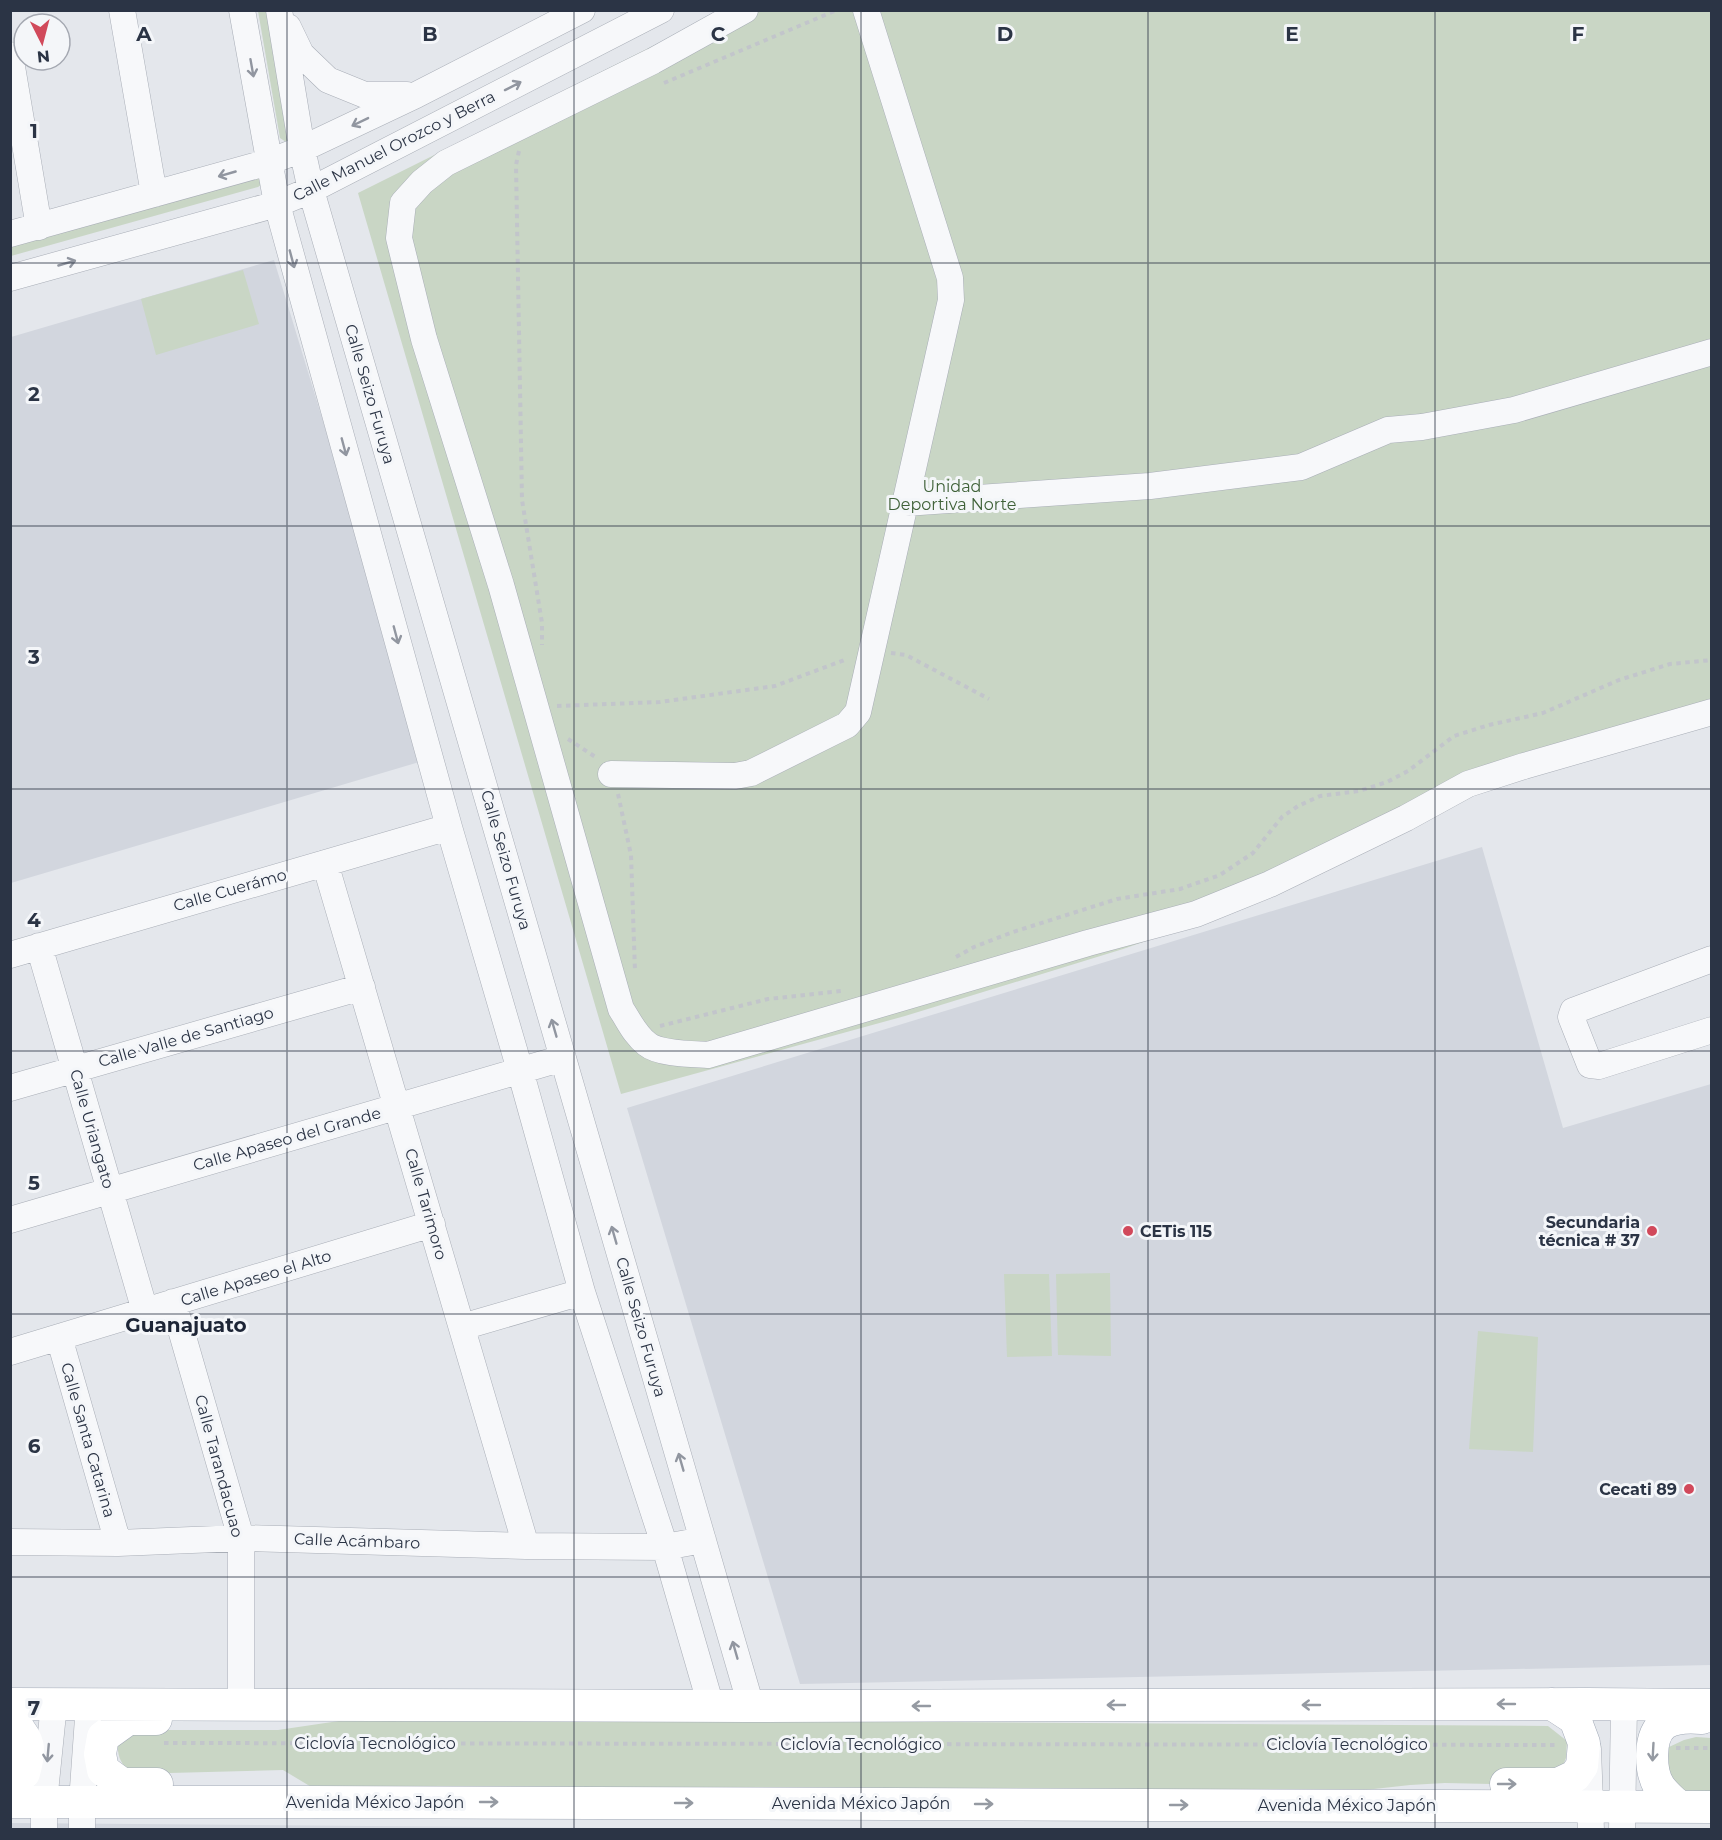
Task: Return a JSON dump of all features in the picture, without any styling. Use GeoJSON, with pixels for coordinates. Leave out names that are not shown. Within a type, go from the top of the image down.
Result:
{"type":"FeatureCollection","features":[{"type":"Feature","properties":{"kind":"main road"},"geometry":{"type":"LineString","coordinates":[[10,1704],[751,1706],[1587,1704],[1712,1706]]}},
{"type":"Feature","properties":{"kind":"main road"},"geometry":{"type":"LineString","coordinates":[[1347,1805],[1399,1784],[1558,1784],[1575,1776],[1582,1766],[1584,1746],[1575,1719],[1552,1704]]}},
{"type":"Feature","properties":{"kind":"main road"},"geometry":{"type":"LineString","coordinates":[[311,1802],[272,1782],[122,1784],[103,1770],[100,1754],[102,1737],[128,1719],[274,1719],[335,1705]]}},
{"type":"Feature","properties":{"kind":"main road"},"geometry":{"type":"LineString","coordinates":[[1679,1807],[1659,1786],[1652,1764],[1653,1741],[1664,1724],[1685,1717],[1712,1718]]}},
{"type":"Feature","properties":{"kind":"main road"},"geometry":{"type":"LineString","coordinates":[[10,1722],[13,1722],[26,1737],[29,1757],[24,1773],[10,1782]]}},
{"type":"Feature","properties":{"kind":"main road","name":"Avenida México Japón"},"geometry":{"type":"LineString","coordinates":[[10,1802],[44,1816],[82,1816],[311,1802],[1347,1805],[1591,1818],[1622,1818],[1679,1807],[1712,1807]]}},
{"type":"Feature","properties":{"kind":"street"},"geometry":{"type":"LineString","coordinates":[[122,10],[154,194]]}},
{"type":"Feature","properties":{"kind":"street"},"geometry":{"type":"LineString","coordinates":[[242,10],[277,204],[449,827],[582,1292],[665,1547],[711,1706]]}},
{"type":"Feature","properties":{"kind":"street"},"geometry":{"type":"LineString","coordinates":[[279,10],[301,54],[328,80],[365,95],[416,95]]}},
{"type":"Feature","properties":{"kind":"street","name":"Calle Seizo Furuya"},"geometry":{"type":"LineString","coordinates":[[279,10],[311,190],[751,1706]]}},
{"type":"Feature","properties":{"kind":"street"},"geometry":{"type":"LineString","coordinates":[[10,234],[269,162],[302,149],[416,95],[582,10]]}},
{"type":"Feature","properties":{"kind":"street","name":"Calle Manuel Orozco y Berra"},"geometry":{"type":"LineString","coordinates":[[10,278],[277,204],[311,190],[661,10]]}},
{"type":"Feature","properties":{"kind":"street"},"geometry":{"type":"LineString","coordinates":[[745,10],[653,61],[446,163],[422,182],[403,203],[399,238],[424,339],[501,585],[621,1009],[634,1030],[648,1046],[672,1053],[708,1055],[1088,943],[1196,914],[1270,884],[1406,818],[1468,784],[1712,712]]}},
{"type":"Feature","properties":{"kind":"street"},"geometry":{"type":"LineString","coordinates":[[611,774],[735,776],[751,773],[847,725],[858,712],[951,300],[950,278],[866,10]]}},
{"type":"Feature","properties":{"kind":"street"},"geometry":{"type":"LineString","coordinates":[[10,55],[39,226]]}},
{"type":"Feature","properties":{"kind":"street"},"geometry":{"type":"LineString","coordinates":[[905,503],[1150,486],[1301,467],[1388,430],[1422,427],[1514,410],[1712,352]]}},
{"type":"Feature","properties":{"kind":"street","name":"Calle Cuerámo"},"geometry":{"type":"LineString","coordinates":[[10,955],[449,827]]}},
{"type":"Feature","properties":{"kind":"street","name":"Calle Tarimoro"},"geometry":{"type":"LineString","coordinates":[[325,863],[526,1546]]}},
{"type":"Feature","properties":{"kind":"street","name":"Calle Uriangato"},"geometry":{"type":"LineString","coordinates":[[39,946],[146,1311]]}},
{"type":"Feature","properties":{"kind":"street"},"geometry":{"type":"LineString","coordinates":[[1712,959],[1573,1011],[1571,1017],[1590,1065],[1599,1066],[1712,1030]]}},
{"type":"Feature","properties":{"kind":"street","name":"Calle Valle de Santiago"},"geometry":{"type":"LineString","coordinates":[[10,1088],[362,987]]}},
{"type":"Feature","properties":{"kind":"street","name":"Calle Apaseo del Grande"},"geometry":{"type":"LineString","coordinates":[[10,1220],[563,1058]]}},
{"type":"Feature","properties":{"kind":"street","name":"Calle Apaseo el Alto"},"geometry":{"type":"LineString","coordinates":[[10,1352],[432,1224]]}},
{"type":"Feature","properties":{"kind":"street"},"geometry":{"type":"LineString","coordinates":[[462,1327],[582,1292]]}},
{"type":"Feature","properties":{"kind":"street","name":"Calle Tarandacuao"},"geometry":{"type":"LineString","coordinates":[[173,1302],[241,1538],[241,1704]]}},
{"type":"Feature","properties":{"kind":"street","name":"Calle Santa Catarina"},"geometry":{"type":"LineString","coordinates":[[59,1337],[118,1543]]}},
{"type":"Feature","properties":{"kind":"street","name":"Calle Acámbaro"},"geometry":{"type":"LineString","coordinates":[[10,1542],[118,1543],[241,1538],[526,1546],[665,1547],[703,1540]]}},
{"type":"Feature","properties":{"kind":"street"},"geometry":{"type":"LineString","coordinates":[[44,1816],[54,1704]]}},
{"type":"Feature","properties":{"kind":"street"},"geometry":{"type":"LineString","coordinates":[[82,1816],[89,1704]]}},
{"type":"Feature","properties":{"kind":"street"},"geometry":{"type":"LineString","coordinates":[[1587,1704],[1591,1818]]}},
{"type":"Feature","properties":{"kind":"street"},"geometry":{"type":"LineString","coordinates":[[1622,1818],[1624,1705]]}},
{"type":"Feature","properties":{"kind":"path"},"geometry":{"type":"LineString","coordinates":[[536,709],[660,702],[776,686],[872,650],[906,655],[989,699]]}},
{"type":"Feature","properties":{"kind":"path","name":"Ciclovía Tecnológico"},"geometry":{"type":"LineString","coordinates":[[159,1743],[1547,1744],[1584,1746]]}},
{"type":"Feature","properties":{"kind":"path"},"geometry":{"type":"LineString","coordinates":[[1653,1747],[1712,1748]]}},
{"type":"Feature","properties":{"kind":"shaded area"},"geometry":{"type":"Polygon","coordinates":[[[274,260],[426,760],[11,883],[11,337],[274,260]]]}},
{"type":"Feature","properties":{"kind":"shaded area","name":"CETis 115"},"geometry":{"type":"Polygon","coordinates":[[[1482,847],[1563,1128],[1711,1084],[1711,1665],[800,1684],[627,1108],[1482,847]]]}},
{"type":"Feature","properties":{"kind":"shaded area"},"geometry":{"type":"Polygon","coordinates":[[[11,1823],[725,1829],[11,1830],[11,1823]]]}},
{"type":"Feature","properties":{"kind":"green space"},"geometry":{"type":"Polygon","coordinates":[[[258,11],[269,11],[290,135],[286,142],[280,138],[258,11]]]}},
{"type":"Feature","properties":{"kind":"green space","name":"Unidad Deportiva Norte"},"geometry":{"type":"Polygon","coordinates":[[[723,11],[1711,11],[1711,725],[1464,798],[1253,904],[1123,949],[905,1016],[621,1094],[358,193],[723,11]]]}},
{"type":"Feature","properties":{"kind":"green space"},"geometry":{"type":"Polygon","coordinates":[[[256,175],[265,182],[258,187],[11,256],[11,246],[256,175]]]}},
{"type":"Feature","properties":{"kind":"green space"},"geometry":{"type":"Polygon","coordinates":[[[243,270],[259,324],[156,355],[141,299],[243,270]]]}},
{"type":"Feature","properties":{"kind":"green space"},"geometry":{"type":"Polygon","coordinates":[[[1110,1273],[1111,1356],[1058,1355],[1056,1274],[1110,1273]]]}},
{"type":"Feature","properties":{"kind":"green space"},"geometry":{"type":"Polygon","coordinates":[[[1004,1274],[1049,1274],[1052,1356],[1007,1357],[1004,1274]]]}},
{"type":"Feature","properties":{"kind":"green space"},"geometry":{"type":"Polygon","coordinates":[[[1478,1331],[1538,1337],[1533,1452],[1469,1449],[1478,1331]]]}},
{"type":"Feature","properties":{"kind":"green space"},"geometry":{"type":"Polygon","coordinates":[[[359,1718],[1548,1726],[1567,1741],[1566,1758],[1559,1775],[1491,1784],[1445,1783],[1347,1792],[313,1788],[283,1770],[131,1774],[122,1763],[118,1752],[118,1743],[135,1730],[278,1730],[359,1718]]]}},
{"type":"Feature","properties":{"kind":"green space"},"geometry":{"type":"Polygon","coordinates":[[[1696,1737],[1711,1738],[1711,1791],[1686,1791],[1675,1784],[1670,1773],[1669,1747],[1696,1737]]]}},
{"type":"Feature","properties":{"kind":"place","name":"CETis 115"},"geometry":{"type":"Point","coordinates":[1128,1231]}},
{"type":"Feature","properties":{"kind":"place","name":"Secundaria técnica # 37"},"geometry":{"type":"Point","coordinates":[1652,1231]}},
{"type":"Feature","properties":{"kind":"place","name":"Cecati 89"},"geometry":{"type":"Point","coordinates":[1689,1489]}},
{"type":"Feature","properties":{"kind":"district","name":"Guanajuato"},"geometry":{"type":"Point","coordinates":[186,1325]}}]}
